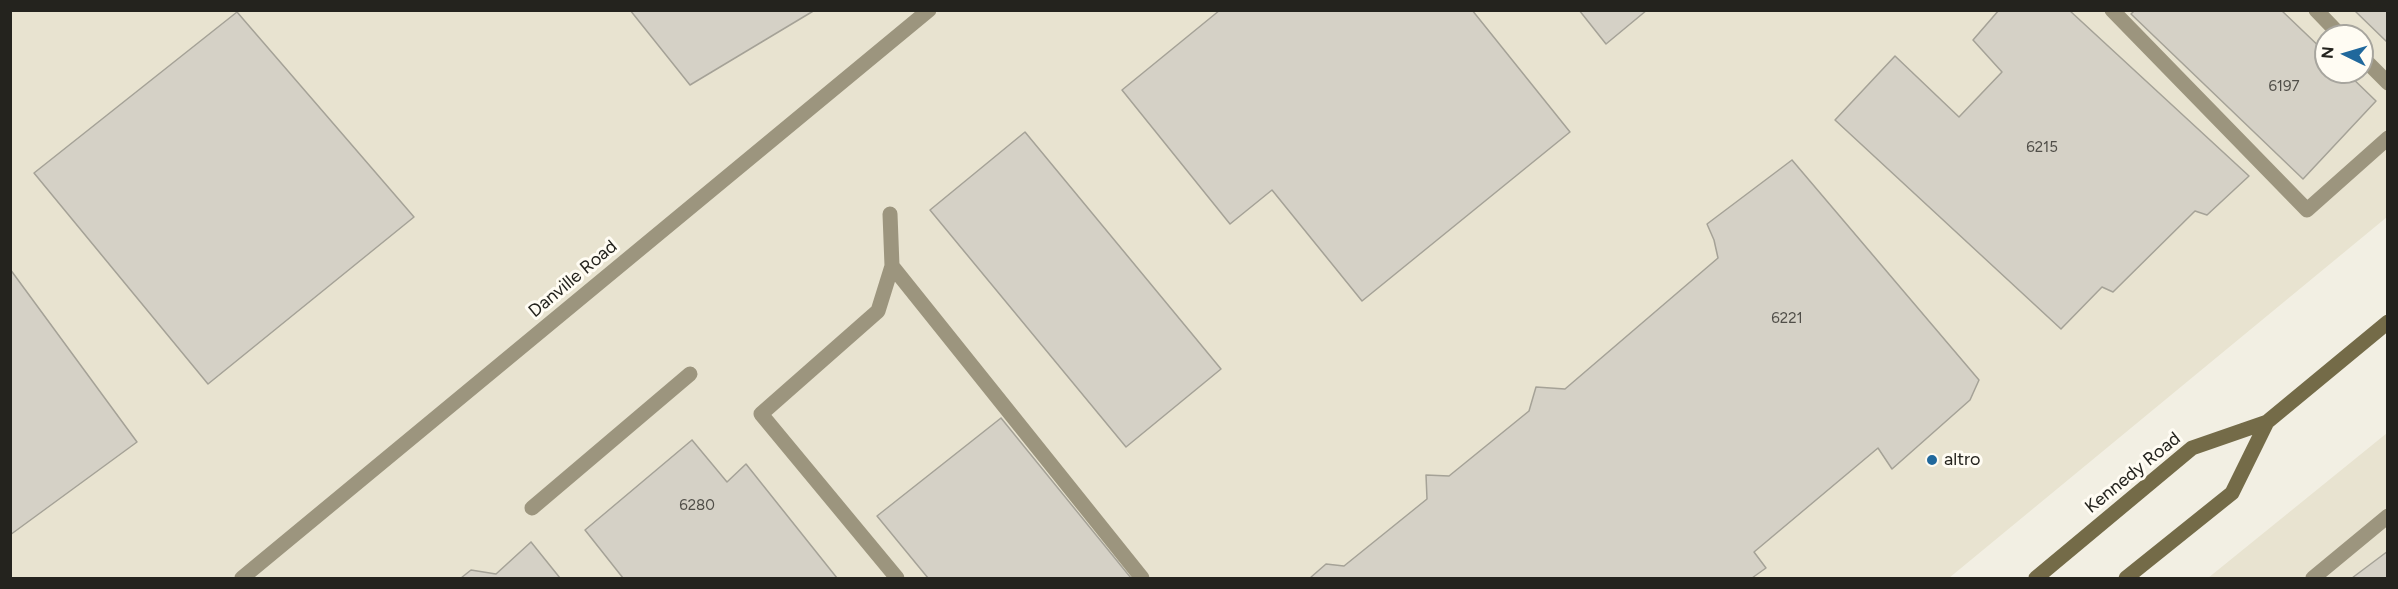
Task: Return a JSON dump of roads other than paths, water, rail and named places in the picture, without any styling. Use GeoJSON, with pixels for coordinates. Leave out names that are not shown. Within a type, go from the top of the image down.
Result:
{"type":"FeatureCollection","features":[{"type":"Feature","properties":{"kind":"main road","name":"Kennedy Road"},"geometry":{"type":"LineString","coordinates":[[2036,579],[2192,448],[2267,422],[2387,324]]}},
{"type":"Feature","properties":{"kind":"main road","name":"Kennedy Road"},"geometry":{"type":"LineString","coordinates":[[2126,579],[2232,493],[2267,422]]}},
{"type":"Feature","properties":{"kind":"street","name":"Danville Road"},"geometry":{"type":"LineString","coordinates":[[242,579],[929,10]]}},
{"type":"Feature","properties":{"kind":"street"},"geometry":{"type":"LineString","coordinates":[[2112,10],[2307,210],[2388,138]]}},
{"type":"Feature","properties":{"kind":"street"},"geometry":{"type":"LineString","coordinates":[[2316,10],[2329,24]]}},
{"type":"Feature","properties":{"kind":"street"},"geometry":{"type":"LineString","coordinates":[[2374,69],[2388,83]]}},
{"type":"Feature","properties":{"kind":"street"},"geometry":{"type":"LineString","coordinates":[[890,214],[892,266],[878,311],[761,414],[897,579]]}},
{"type":"Feature","properties":{"kind":"street"},"geometry":{"type":"LineString","coordinates":[[892,266],[1142,579]]}},
{"type":"Feature","properties":{"kind":"street"},"geometry":{"type":"LineString","coordinates":[[532,508],[690,374]]}},
{"type":"Feature","properties":{"kind":"street"},"geometry":{"type":"LineString","coordinates":[[2313,579],[2388,516]]}},
{"type":"Feature","properties":{"kind":"place","name":"altro"},"geometry":{"type":"Point","coordinates":[1932,460]}}]}
